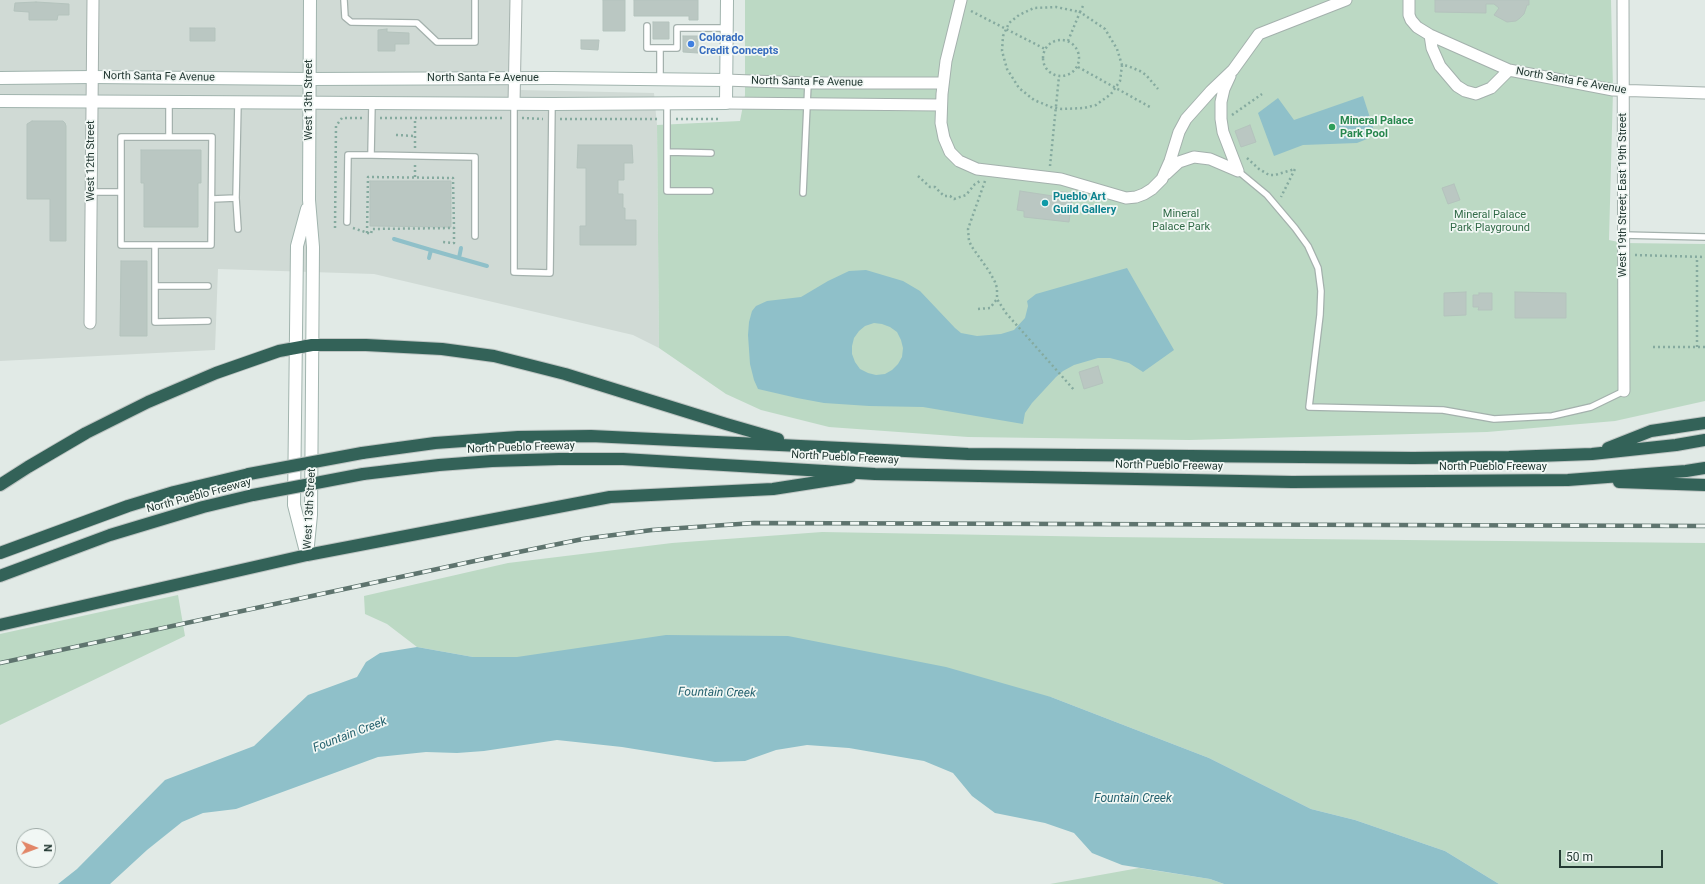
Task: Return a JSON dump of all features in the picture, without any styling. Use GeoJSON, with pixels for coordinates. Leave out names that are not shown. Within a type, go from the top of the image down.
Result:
{"type":"FeatureCollection","features":[{"type":"Feature","properties":{"kind":"highway"},"geometry":{"type":"LineString","coordinates":[[0,485],[86,433],[148,402],[216,373],[279,351],[312,345],[366,345],[442,349],[494,356],[565,374],[726,424],[800,445]]}},
{"type":"Feature","properties":{"kind":"highway"},"geometry":{"type":"LineString","coordinates":[[1592,454],[1651,431],[1705,423]]}},
{"type":"Feature","properties":{"kind":"highway","name":"North Pueblo Freeway"},"geometry":{"type":"LineString","coordinates":[[0,553],[128,506],[174,492],[249,474],[362,453],[435,443],[518,436],[591,436],[976,454],[1413,458],[1592,454],[1676,445],[1705,440]]}},
{"type":"Feature","properties":{"kind":"highway","name":"North Pueblo Freeway"},"geometry":{"type":"LineString","coordinates":[[0,576],[110,535],[203,507],[253,495],[364,474],[439,465],[492,461],[559,458],[623,459],[875,474],[1292,482],[1568,480],[1686,471],[1705,468]]}},
{"type":"Feature","properties":{"kind":"highway"},"geometry":{"type":"LineString","coordinates":[[0,625],[307,555],[610,497],[773,489],[875,474]]}},
{"type":"Feature","properties":{"kind":"highway"},"geometry":{"type":"LineString","coordinates":[[1568,480],[1705,485]]}},
{"type":"Feature","properties":{"kind":"main road","name":"West 13th Street"},"geometry":{"type":"LineString","coordinates":[[307,555],[311,515],[313,248],[309,200],[310,0]]}},
{"type":"Feature","properties":{"kind":"main road"},"geometry":{"type":"LineString","coordinates":[[726,103],[725,80],[727,0]]}},
{"type":"Feature","properties":{"kind":"main road","name":"North Santa Fe Avenue"},"geometry":{"type":"LineString","coordinates":[[0,78],[92,76],[310,79],[514,78],[725,80]]}},
{"type":"Feature","properties":{"kind":"main road","name":"North Santa Fe Avenue"},"geometry":{"type":"LineString","coordinates":[[0,101],[91,100],[514,104],[726,103]]}},
{"type":"Feature","properties":{"kind":"main road","name":"West 13th Street"},"geometry":{"type":"LineString","coordinates":[[307,555],[294,505],[297,246],[309,200]]}},
{"type":"Feature","properties":{"kind":"street","name":"West 12th Street"},"geometry":{"type":"LineString","coordinates":[[90,323],[93,0]]}},
{"type":"Feature","properties":{"kind":"street"},"geometry":{"type":"LineString","coordinates":[[514,104],[516,0]]}},
{"type":"Feature","properties":{"kind":"street"},"geometry":{"type":"LineString","coordinates":[[1238,171],[1222,132],[1221,119],[1221,102],[1224,89],[1233,70],[1259,34],[1346,0]]}},
{"type":"Feature","properties":{"kind":"street","name":"North Santa Fe Avenue"},"geometry":{"type":"LineString","coordinates":[[1409,0],[1409,15],[1417,27],[1430,35],[1510,70],[1618,91],[1705,93]]}},
{"type":"Feature","properties":{"kind":"street","name":"West 19th Street; East 19th Street"},"geometry":{"type":"LineString","coordinates":[[1623,0],[1618,91],[1623,235],[1624,391]]}},
{"type":"Feature","properties":{"kind":"street"},"geometry":{"type":"LineString","coordinates":[[960,2],[943,83],[941,105],[944,138],[950,152],[959,161],[977,169],[1048,178],[1080,184],[1098,191],[1126,198],[1144,194],[1152,189],[1179,162],[1194,156],[1210,159],[1238,171]]}},
{"type":"Feature","properties":{"kind":"street","name":"North Santa Fe Avenue"},"geometry":{"type":"LineString","coordinates":[[1430,35],[1432,48],[1440,66],[1457,86],[1466,91],[1476,94],[1491,88],[1510,70]]}},
{"type":"Feature","properties":{"kind":"street"},"geometry":{"type":"LineString","coordinates":[[1162,179],[1170,161],[1179,132],[1186,119],[1211,91],[1233,70]]}},
{"type":"Feature","properties":{"kind":"street","name":"North Santa Fe Avenue"},"geometry":{"type":"LineString","coordinates":[[725,80],[808,83],[943,83]]}},
{"type":"Feature","properties":{"kind":"street","name":"North Santa Fe Avenue"},"geometry":{"type":"LineString","coordinates":[[726,103],[941,105]]}},
{"type":"Feature","properties":{"kind":"lane"},"geometry":{"type":"LineString","coordinates":[[344,0],[345,17],[351,22],[417,23],[437,42],[475,42],[475,0]]}},
{"type":"Feature","properties":{"kind":"lane"},"geometry":{"type":"LineString","coordinates":[[647,26],[647,48],[677,48],[677,28],[726,28]]}},
{"type":"Feature","properties":{"kind":"lane"},"geometry":{"type":"LineString","coordinates":[[660,48],[660,79]]}},
{"type":"Feature","properties":{"kind":"lane"},"geometry":{"type":"LineString","coordinates":[[803,193],[808,83]]}},
{"type":"Feature","properties":{"kind":"lane"},"geometry":{"type":"LineString","coordinates":[[169,101],[169,137]]}},
{"type":"Feature","properties":{"kind":"lane"},"geometry":{"type":"LineString","coordinates":[[238,101],[236,198],[238,229]]}},
{"type":"Feature","properties":{"kind":"lane"},"geometry":{"type":"LineString","coordinates":[[371,155],[372,103]]}},
{"type":"Feature","properties":{"kind":"lane"},"geometry":{"type":"LineString","coordinates":[[667,103],[667,191],[710,191]]}},
{"type":"Feature","properties":{"kind":"lane"},"geometry":{"type":"LineString","coordinates":[[514,104],[514,272],[550,273],[552,104]]}},
{"type":"Feature","properties":{"kind":"lane"},"geometry":{"type":"LineString","coordinates":[[121,137],[169,137],[212,137],[211,245],[121,244],[121,137]]}},
{"type":"Feature","properties":{"kind":"lane"},"geometry":{"type":"LineString","coordinates":[[667,152],[711,153]]}},
{"type":"Feature","properties":{"kind":"lane"},"geometry":{"type":"LineString","coordinates":[[347,222],[348,155],[475,156],[475,236]]}},
{"type":"Feature","properties":{"kind":"lane"},"geometry":{"type":"LineString","coordinates":[[1238,171],[1267,195],[1295,228],[1308,246],[1318,268],[1321,291],[1320,315],[1309,407],[1443,410],[1494,419],[1552,416],[1591,406],[1624,391]]}},
{"type":"Feature","properties":{"kind":"lane"},"geometry":{"type":"LineString","coordinates":[[91,192],[121,192]]}},
{"type":"Feature","properties":{"kind":"lane"},"geometry":{"type":"LineString","coordinates":[[212,199],[236,198]]}},
{"type":"Feature","properties":{"kind":"lane"},"geometry":{"type":"LineString","coordinates":[[1623,235],[1705,237]]}},
{"type":"Feature","properties":{"kind":"lane"},"geometry":{"type":"LineString","coordinates":[[155,244],[155,322],[208,322]]}},
{"type":"Feature","properties":{"kind":"lane"},"geometry":{"type":"LineString","coordinates":[[155,286],[208,286]]}},
{"type":"Feature","properties":{"kind":"path"},"geometry":{"type":"LineString","coordinates":[[960,2],[1006,29],[1045,49]]}},
{"type":"Feature","properties":{"kind":"path"},"geometry":{"type":"LineString","coordinates":[[1068,41],[1083,6]]}},
{"type":"Feature","properties":{"kind":"path"},"geometry":{"type":"LineString","coordinates":[[1056,7],[1080,12],[1105,29],[1112,38],[1122,65],[1120,81],[1116,88],[1104,100],[1096,105],[1079,108],[1056,108],[1042,104],[1034,100],[1019,88],[1013,80],[1004,60],[1002,51],[1003,36],[1014,18],[1027,10],[1034,8],[1056,7]]}},
{"type":"Feature","properties":{"kind":"path"},"geometry":{"type":"LineString","coordinates":[[1057,40],[1068,41],[1078,49],[1080,55],[1078,67],[1068,76],[1059,76],[1050,73],[1046,68],[1043,56],[1045,49],[1052,42],[1057,40]]}},
{"type":"Feature","properties":{"kind":"path"},"geometry":{"type":"LineString","coordinates":[[1122,65],[1140,71],[1149,78],[1158,90]]}},
{"type":"Feature","properties":{"kind":"path"},"geometry":{"type":"LineString","coordinates":[[1078,67],[1150,107]]}},
{"type":"Feature","properties":{"kind":"path"},"geometry":{"type":"LineString","coordinates":[[1048,178],[1059,76]]}},
{"type":"Feature","properties":{"kind":"path"},"geometry":{"type":"LineString","coordinates":[[1230,121],[1230,116],[1262,94]]}},
{"type":"Feature","properties":{"kind":"path"},"geometry":{"type":"LineString","coordinates":[[335,228],[336,126],[342,118],[719,119]]}},
{"type":"Feature","properties":{"kind":"path"},"geometry":{"type":"LineString","coordinates":[[414,156],[415,118]]}},
{"type":"Feature","properties":{"kind":"path"},"geometry":{"type":"LineString","coordinates":[[396,135],[415,136]]}},
{"type":"Feature","properties":{"kind":"path"},"geometry":{"type":"LineString","coordinates":[[1244,155],[1259,169],[1269,175],[1275,175],[1295,169],[1277,207]]}},
{"type":"Feature","properties":{"kind":"path"},"geometry":{"type":"LineString","coordinates":[[918,176],[930,187],[935,187],[944,196],[950,196],[954,199],[966,194],[975,184],[986,178],[970,222],[968,234],[974,252],[989,271],[995,282],[997,288],[997,299],[1006,313],[1074,391]]}},
{"type":"Feature","properties":{"kind":"path"},"geometry":{"type":"LineString","coordinates":[[368,233],[368,177],[453,178],[454,243],[442,242]]}},
{"type":"Feature","properties":{"kind":"path"},"geometry":{"type":"LineString","coordinates":[[347,222],[347,227],[371,234],[372,228],[454,228]]}},
{"type":"Feature","properties":{"kind":"path"},"geometry":{"type":"LineString","coordinates":[[1635,256],[1705,257]]}},
{"type":"Feature","properties":{"kind":"path"},"geometry":{"type":"LineString","coordinates":[[1696,347],[1697,257]]}},
{"type":"Feature","properties":{"kind":"path"},"geometry":{"type":"LineString","coordinates":[[978,309],[990,308],[997,299]]}},
{"type":"Feature","properties":{"kind":"path"},"geometry":{"type":"LineString","coordinates":[[1653,347],[1705,347]]}},
{"type":"Feature","properties":{"kind":"shaded area"},"geometry":{"type":"Polygon","coordinates":[[[0,0],[519,0],[519,90],[654,93],[657,125],[659,348],[633,335],[374,274],[218,269],[215,350],[0,361],[0,0]]]}},
{"type":"Feature","properties":{"kind":"green space","name":"Mineral Palace Park"},"geometry":{"type":"Polygon","coordinates":[[[745,0],[1611,0],[1613,90],[1609,240],[1623,243],[1705,244],[1705,401],[1615,421],[1487,432],[1189,440],[968,437],[829,427],[761,410],[726,394],[659,348],[657,125],[740,121],[745,95],[745,0]]]}},
{"type":"Feature","properties":{"kind":"green space"},"geometry":{"type":"Polygon","coordinates":[[[822,532],[1107,537],[1705,543],[1705,884],[1499,884],[1445,851],[1355,820],[1311,809],[1209,758],[1051,697],[517,657],[473,657],[417,647],[387,624],[365,614],[364,596],[508,563],[672,543],[822,532]]]}},
{"type":"Feature","properties":{"kind":"green space"},"geometry":{"type":"Polygon","coordinates":[[[178,595],[185,636],[0,725],[0,634],[178,595]]]}},
{"type":"Feature","properties":{"kind":"green space"},"geometry":{"type":"Polygon","coordinates":[[[1139,868],[1210,879],[1224,884],[1050,884],[1139,868]]]}},
{"type":"Feature","properties":{"kind":"water"},"geometry":{"type":"Polygon","coordinates":[[[1363,96],[1373,127],[1372,132],[1367,139],[1357,143],[1303,145],[1274,156],[1258,113],[1278,98],[1294,120],[1363,96]]]}},
{"type":"Feature","properties":{"kind":"water"},"geometry":{"type":"Polygon","coordinates":[[[1127,268],[1174,350],[1143,372],[1129,363],[1110,358],[1098,358],[1074,365],[1056,377],[1032,403],[1025,413],[1023,424],[923,407],[824,403],[758,389],[754,380],[750,364],[748,335],[752,311],[756,306],[767,301],[801,297],[828,281],[849,271],[866,270],[903,281],[920,291],[961,333],[977,336],[1001,334],[1014,330],[1025,318],[1028,306],[1027,301],[1036,294],[1127,268]],[[874,323],[865,326],[854,338],[852,346],[852,354],[860,369],[876,375],[885,374],[892,370],[902,357],[903,348],[897,332],[882,324],[874,323]]]}},
{"type":"Feature","properties":{"kind":"water","name":"Fountain Creek"},"geometry":{"type":"Polygon","coordinates":[[[666,635],[788,636],[946,667],[1051,697],[1209,758],[1311,809],[1355,820],[1445,851],[1499,884],[1224,884],[1210,879],[1122,865],[1092,853],[1074,833],[1045,823],[995,813],[972,796],[953,773],[924,761],[849,748],[807,745],[776,750],[745,761],[715,762],[622,747],[557,740],[484,751],[457,753],[426,752],[378,757],[236,809],[203,813],[182,822],[147,850],[110,884],[58,884],[77,869],[165,780],[254,746],[308,695],[357,677],[366,662],[380,653],[417,647],[473,657],[517,657],[666,635]]]}},
{"type":"Feature","properties":{"kind":"building"},"geometry":{"type":"Polygon","coordinates":[[[603,0],[625,0],[625,31],[603,31],[603,0]]]}},
{"type":"Feature","properties":{"kind":"building"},"geometry":{"type":"Polygon","coordinates":[[[634,0],[698,0],[698,20],[689,20],[689,16],[634,16],[634,0]]]}},
{"type":"Feature","properties":{"kind":"building"},"geometry":{"type":"Polygon","coordinates":[[[1435,0],[1529,0],[1529,5],[1527,5],[1524,14],[1520,18],[1516,21],[1507,22],[1494,15],[1499,8],[1494,4],[1486,4],[1486,13],[1435,12],[1435,0]]]}},
{"type":"Feature","properties":{"kind":"building"},"geometry":{"type":"Polygon","coordinates":[[[36,2],[69,4],[69,15],[58,15],[57,20],[29,20],[29,12],[14,11],[15,3],[36,2]]]}},
{"type":"Feature","properties":{"kind":"building"},"geometry":{"type":"Polygon","coordinates":[[[653,22],[669,22],[669,39],[653,39],[653,22]]]}},
{"type":"Feature","properties":{"kind":"building"},"geometry":{"type":"Polygon","coordinates":[[[190,28],[215,28],[215,41],[190,41],[190,28]]]}},
{"type":"Feature","properties":{"kind":"building"},"geometry":{"type":"Polygon","coordinates":[[[387,29],[387,32],[409,33],[409,44],[395,44],[395,51],[378,51],[378,30],[387,29]]]}},
{"type":"Feature","properties":{"kind":"building"},"geometry":{"type":"Polygon","coordinates":[[[683,36],[698,36],[698,53],[683,52],[683,36]]]}},
{"type":"Feature","properties":{"kind":"building"},"geometry":{"type":"Polygon","coordinates":[[[581,40],[599,40],[598,50],[581,49],[581,40]]]}},
{"type":"Feature","properties":{"kind":"building"},"geometry":{"type":"Polygon","coordinates":[[[32,121],[63,121],[66,126],[66,241],[50,241],[50,199],[27,199],[27,124],[32,121]]]}},
{"type":"Feature","properties":{"kind":"building"},"geometry":{"type":"Polygon","coordinates":[[[1250,125],[1256,142],[1241,147],[1235,131],[1250,125]]]}},
{"type":"Feature","properties":{"kind":"building"},"geometry":{"type":"Polygon","coordinates":[[[578,145],[632,145],[633,163],[624,163],[624,180],[618,180],[618,194],[623,194],[625,220],[636,220],[636,245],[580,245],[580,226],[586,226],[586,168],[577,168],[578,145]]]}},
{"type":"Feature","properties":{"kind":"building"},"geometry":{"type":"Polygon","coordinates":[[[141,150],[201,150],[201,183],[198,183],[198,227],[144,227],[144,183],[141,183],[141,150]]]}},
{"type":"Feature","properties":{"kind":"building"},"geometry":{"type":"Polygon","coordinates":[[[370,181],[451,181],[451,227],[370,226],[370,181]]]}},
{"type":"Feature","properties":{"kind":"building"},"geometry":{"type":"Polygon","coordinates":[[[1454,184],[1460,200],[1448,204],[1442,188],[1454,184]]]}},
{"type":"Feature","properties":{"kind":"building","name":"Pueblo Art Guild Gallery"},"geometry":{"type":"Polygon","coordinates":[[[1020,191],[1053,196],[1054,191],[1073,193],[1069,222],[1024,217],[1024,211],[1017,210],[1020,191]]]}},
{"type":"Feature","properties":{"kind":"building"},"geometry":{"type":"Polygon","coordinates":[[[121,261],[147,261],[147,336],[120,336],[121,261]]]}},
{"type":"Feature","properties":{"kind":"building"},"geometry":{"type":"Polygon","coordinates":[[[1466,292],[1466,315],[1444,316],[1444,293],[1466,292]]]}},
{"type":"Feature","properties":{"kind":"building"},"geometry":{"type":"Polygon","coordinates":[[[1515,292],[1566,293],[1566,318],[1515,318],[1515,292]]]}},
{"type":"Feature","properties":{"kind":"building"},"geometry":{"type":"Polygon","coordinates":[[[1479,293],[1492,293],[1492,310],[1478,310],[1479,307],[1473,307],[1473,295],[1479,295],[1479,293]]]}},
{"type":"Feature","properties":{"kind":"building"},"geometry":{"type":"Polygon","coordinates":[[[1098,366],[1103,383],[1084,389],[1079,372],[1098,366]]]}},
{"type":"Feature","properties":{"kind":"waterway"},"geometry":{"type":"LineString","coordinates":[[394,239],[431,250]]}},
{"type":"Feature","properties":{"kind":"waterway"},"geometry":{"type":"LineString","coordinates":[[459,258],[461,248]]}},
{"type":"Feature","properties":{"kind":"waterway"},"geometry":{"type":"LineString","coordinates":[[429,258],[431,250],[487,266]]}},
{"type":"Feature","properties":{"kind":"railway"},"geometry":{"type":"LineString","coordinates":[[0,663],[484,559],[583,539],[652,530],[754,523],[1705,526]]}},
{"type":"Feature","properties":{"kind":"place","name":"Colorado Credit Concepts"},"geometry":{"type":"Point","coordinates":[691,44]}},
{"type":"Feature","properties":{"kind":"place","name":"Mineral Palace Park Pool"},"geometry":{"type":"Point","coordinates":[1332,127]}},
{"type":"Feature","properties":{"kind":"place","name":"Pueblo Art Guild Gallery"},"geometry":{"type":"Point","coordinates":[1045,203]}},
{"type":"Feature","properties":{"kind":"park label","name":"Mineral Palace Park Playground"},"geometry":{"type":"Point","coordinates":[1490,221]}}]}
